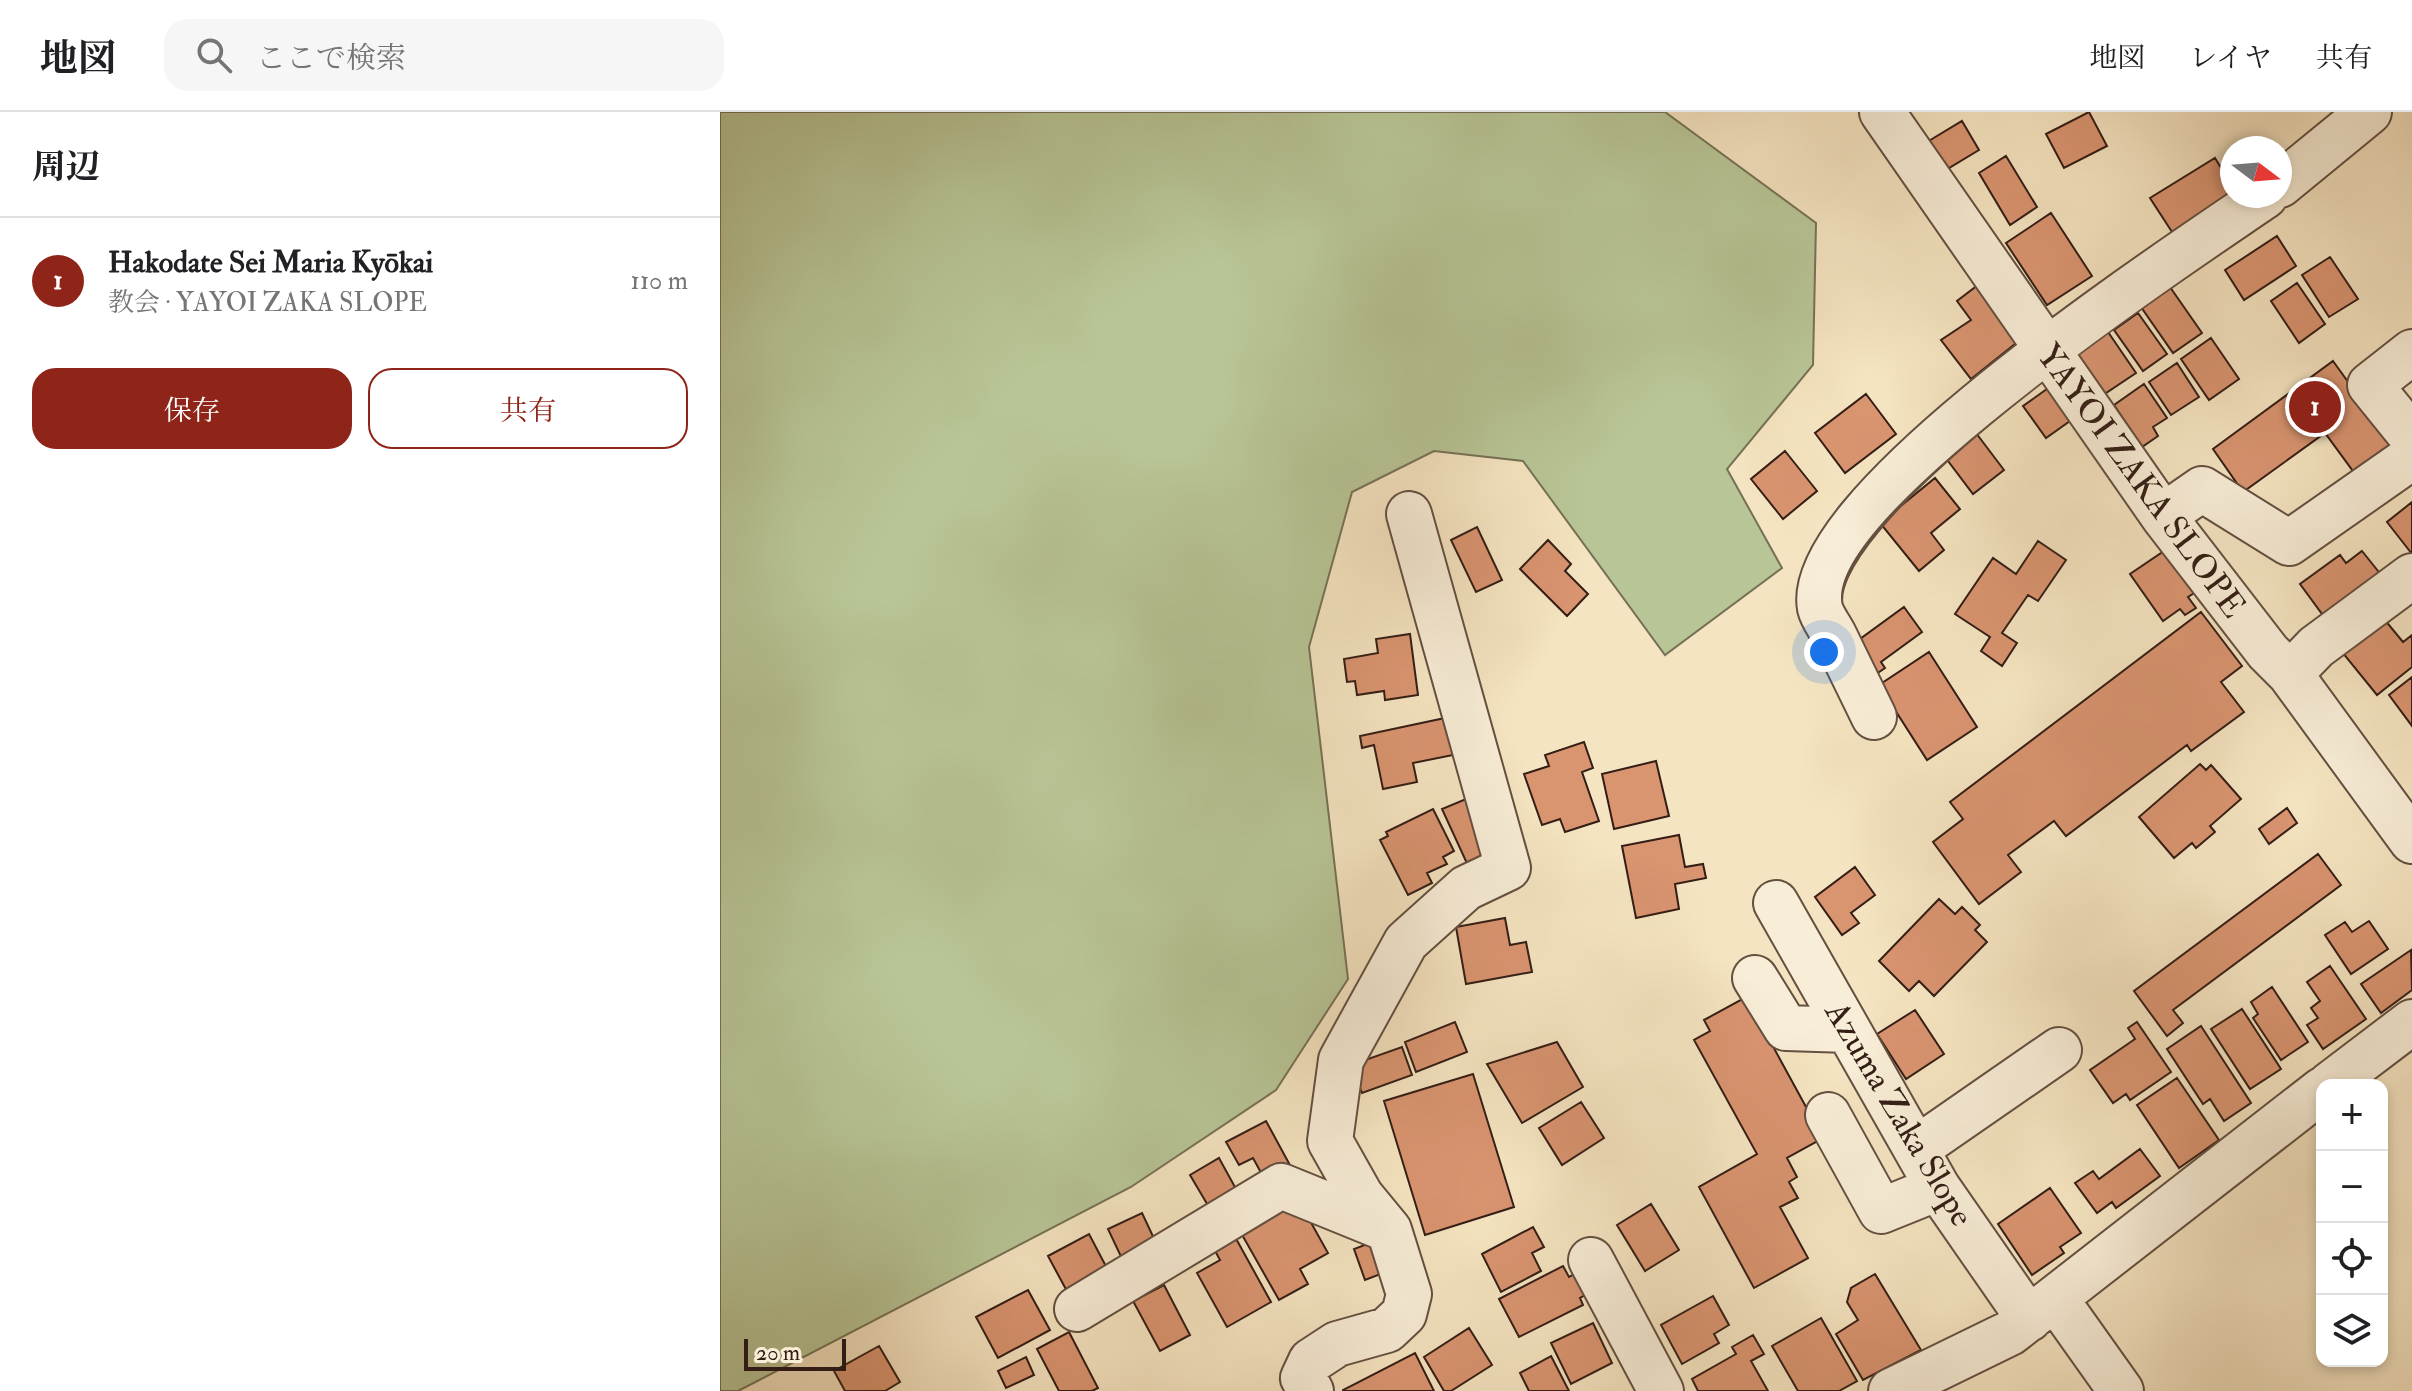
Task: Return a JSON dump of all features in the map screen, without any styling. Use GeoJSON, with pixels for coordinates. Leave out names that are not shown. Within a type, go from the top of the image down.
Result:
{"type":"FeatureCollection","features":[{"type":"Feature","properties":{"kind":"street","name":"YAYOI ZAKA SLOPE"},"geometry":{"type":"LineString","coordinates":[[1882,112],[2163,516],[2268,652],[2290,674],[2404,814]]}},
{"type":"Feature","properties":{"kind":"street"},"geometry":{"type":"LineString","coordinates":[[2292,176],[2354,128],[2369,112]]}},
{"type":"Feature","properties":{"kind":"street"},"geometry":{"type":"LineString","coordinates":[[1874,717],[1820,607],[1826,572],[1860,517],[1905,468],[2044,349],[2248,208]]}},
{"type":"Feature","properties":{"kind":"street"},"geometry":{"type":"LineString","coordinates":[[2412,352],[2370,385],[2412,437]]}},
{"type":"Feature","properties":{"kind":"street"},"geometry":{"type":"LineString","coordinates":[[2163,516],[2202,489],[2289,543],[2412,457]]}},
{"type":"Feature","properties":{"kind":"street"},"geometry":{"type":"LineString","coordinates":[[1311,1391],[1303,1378],[1311,1361],[1337,1344],[1387,1330],[1404,1314],[1409,1294],[1389,1230],[1361,1196],[1330,1141],[1341,1060],[1406,942],[1466,888],[1508,868],[1409,514]]}},
{"type":"Feature","properties":{"kind":"street"},"geometry":{"type":"LineString","coordinates":[[2290,674],[2316,647],[2409,585]]}},
{"type":"Feature","properties":{"kind":"street","name":"Azuma Zaka Slope"},"geometry":{"type":"LineString","coordinates":[[1776,903],[1938,1188],[2042,1308],[2121,1391]]}},
{"type":"Feature","properties":{"kind":"street"},"geometry":{"type":"LineString","coordinates":[[1755,978],[1786,1028],[1848,1030]]}},
{"type":"Feature","properties":{"kind":"street"},"geometry":{"type":"LineString","coordinates":[[2337,1079],[2412,1022]]}},
{"type":"Feature","properties":{"kind":"street"},"geometry":{"type":"LineString","coordinates":[[1916,1149],[2059,1050]]}},
{"type":"Feature","properties":{"kind":"street"},"geometry":{"type":"LineString","coordinates":[[1891,1391],[2010,1333],[2316,1095]]}},
{"type":"Feature","properties":{"kind":"street"},"geometry":{"type":"LineString","coordinates":[[1828,1115],[1881,1211],[1938,1188]]}},
{"type":"Feature","properties":{"kind":"street"},"geometry":{"type":"LineString","coordinates":[[1077,1309],[1281,1186],[1389,1230]]}},
{"type":"Feature","properties":{"kind":"street"},"geometry":{"type":"LineString","coordinates":[[1591,1260],[1661,1391]]}},
{"type":"Feature","properties":{"kind":"green space"},"geometry":{"type":"Polygon","coordinates":[[[720,112],[1665,112],[1816,223],[1813,365],[1727,469],[1782,568],[1665,655],[1523,461],[1434,451],[1352,492],[1309,647],[1348,979],[1276,1090],[1131,1187],[738,1391],[720,1391],[720,112]]]}},
{"type":"Feature","properties":{"kind":"building"},"geometry":{"type":"Polygon","coordinates":[[[2089,112],[2107,146],[2064,168],[2046,134],[2089,112]]]}},
{"type":"Feature","properties":{"kind":"building"},"geometry":{"type":"Polygon","coordinates":[[[1962,121],[1979,150],[1944,171],[1927,142],[1962,121]]]}},
{"type":"Feature","properties":{"kind":"building"},"geometry":{"type":"Polygon","coordinates":[[[2006,156],[2037,207],[2010,225],[1979,173],[2006,156]]]}},
{"type":"Feature","properties":{"kind":"building"},"geometry":{"type":"Polygon","coordinates":[[[2215,158],[2220,166],[2220,202],[2172,232],[2150,198],[2215,158]]]}},
{"type":"Feature","properties":{"kind":"building"},"geometry":{"type":"Polygon","coordinates":[[[2051,213],[2092,276],[2047,305],[2006,243],[2051,213]]]}},
{"type":"Feature","properties":{"kind":"building"},"geometry":{"type":"Polygon","coordinates":[[[2277,236],[2296,266],[2244,300],[2225,270],[2277,236]]]}},
{"type":"Feature","properties":{"kind":"building"},"geometry":{"type":"Polygon","coordinates":[[[2330,257],[2358,299],[2329,317],[2302,275],[2330,257]]]}},
{"type":"Feature","properties":{"kind":"building"},"geometry":{"type":"Polygon","coordinates":[[[2297,283],[2325,324],[2299,343],[2271,301],[2297,283]]]}},
{"type":"Feature","properties":{"kind":"building"},"geometry":{"type":"Polygon","coordinates":[[[1978,285],[2020,340],[1971,379],[1941,340],[1971,320],[1957,301],[1978,285]]]}},
{"type":"Feature","properties":{"kind":"building"},"geometry":{"type":"Polygon","coordinates":[[[2170,287],[2202,333],[2173,353],[2141,307],[2170,287]]]}},
{"type":"Feature","properties":{"kind":"building"},"geometry":{"type":"Polygon","coordinates":[[[2138,313],[2167,354],[2143,371],[2114,330],[2138,313]]]}},
{"type":"Feature","properties":{"kind":"building"},"geometry":{"type":"Polygon","coordinates":[[[2106,329],[2136,373],[2100,397],[2070,354],[2106,329]]]}},
{"type":"Feature","properties":{"kind":"building"},"geometry":{"type":"Polygon","coordinates":[[[2211,338],[2239,379],[2209,400],[2181,359],[2211,338]]]}},
{"type":"Feature","properties":{"kind":"building"},"geometry":{"type":"Polygon","coordinates":[[[2333,361],[2400,454],[2361,482],[2325,433],[2243,492],[2213,449],[2333,361]]]}},
{"type":"Feature","properties":{"kind":"building"},"geometry":{"type":"Polygon","coordinates":[[[2177,363],[2199,397],[2171,415],[2149,382],[2177,363]]]}},
{"type":"Feature","properties":{"kind":"building"},"geometry":{"type":"Polygon","coordinates":[[[2054,384],[2077,416],[2046,438],[2023,406],[2054,384]]]}},
{"type":"Feature","properties":{"kind":"building"},"geometry":{"type":"Polygon","coordinates":[[[2144,384],[2167,418],[2153,427],[2158,436],[2142,447],[2114,405],[2144,384]]]}},
{"type":"Feature","properties":{"kind":"building"},"geometry":{"type":"Polygon","coordinates":[[[1866,394],[1896,434],[1845,473],[1815,433],[1866,394]]]}},
{"type":"Feature","properties":{"kind":"building"},"geometry":{"type":"Polygon","coordinates":[[[1976,433],[2004,470],[1973,494],[1945,457],[1976,433]]]}},
{"type":"Feature","properties":{"kind":"building"},"geometry":{"type":"Polygon","coordinates":[[[1785,451],[1817,491],[1783,519],[1751,479],[1785,451]]]}},
{"type":"Feature","properties":{"kind":"building"},"geometry":{"type":"Polygon","coordinates":[[[1935,478],[1960,509],[1931,533],[1944,550],[1919,571],[1880,523],[1935,478]]]}},
{"type":"Feature","properties":{"kind":"building"},"geometry":{"type":"Polygon","coordinates":[[[2412,502],[2412,554],[2387,522],[2412,502]]]}},
{"type":"Feature","properties":{"kind":"building"},"geometry":{"type":"Polygon","coordinates":[[[1477,527],[1502,580],[1476,592],[1451,540],[1477,527]]]}},
{"type":"Feature","properties":{"kind":"building"},"geometry":{"type":"Polygon","coordinates":[[[1548,540],[1571,564],[1565,571],[1588,594],[1567,616],[1520,569],[1548,540]]]}},
{"type":"Feature","properties":{"kind":"building"},"geometry":{"type":"Polygon","coordinates":[[[2038,541],[2066,560],[2038,601],[2028,595],[2002,633],[2017,643],[2002,666],[1981,651],[1990,637],[1955,614],[1993,558],[2016,574],[2038,541]]]}},
{"type":"Feature","properties":{"kind":"building"},"geometry":{"type":"Polygon","coordinates":[[[2170,547],[2199,590],[2188,597],[2196,608],[2185,615],[2180,609],[2163,621],[2130,574],[2170,547]]]}},
{"type":"Feature","properties":{"kind":"building"},"geometry":{"type":"Polygon","coordinates":[[[2362,551],[2382,576],[2325,618],[2300,584],[2340,555],[2346,563],[2362,551]]]}},
{"type":"Feature","properties":{"kind":"building"},"geometry":{"type":"Polygon","coordinates":[[[1904,607],[1922,632],[1881,662],[1885,668],[1872,677],[1849,647],[1904,607]]]}},
{"type":"Feature","properties":{"kind":"building"},"geometry":{"type":"Polygon","coordinates":[[[2201,612],[2242,666],[2221,682],[2244,712],[2191,751],[2187,745],[2066,836],[2054,821],[2008,855],[2021,872],[1979,904],[1933,842],[1963,819],[1950,802],[2201,612]]]}},
{"type":"Feature","properties":{"kind":"building"},"geometry":{"type":"Polygon","coordinates":[[[2384,619],[2403,642],[2412,635],[2412,667],[2377,695],[2342,652],[2384,619]]]}},
{"type":"Feature","properties":{"kind":"building"},"geometry":{"type":"Polygon","coordinates":[[[1410,634],[1418,695],[1385,700],[1384,691],[1357,695],[1355,681],[1347,682],[1344,659],[1378,653],[1376,639],[1410,634]]]}},
{"type":"Feature","properties":{"kind":"building"},"geometry":{"type":"Polygon","coordinates":[[[1929,652],[1977,727],[1927,760],[1879,685],[1929,652]]]}},
{"type":"Feature","properties":{"kind":"building"},"geometry":{"type":"Polygon","coordinates":[[[2412,677],[2412,726],[2389,695],[2412,677]]]}},
{"type":"Feature","properties":{"kind":"building"},"geometry":{"type":"Polygon","coordinates":[[[1445,718],[1453,755],[1413,763],[1417,782],[1383,789],[1374,745],[1362,748],[1360,736],[1445,718]]]}},
{"type":"Feature","properties":{"kind":"building"},"geometry":{"type":"Polygon","coordinates":[[[1584,742],[1593,768],[1582,772],[1599,821],[1565,832],[1560,819],[1542,825],[1524,774],[1549,766],[1545,755],[1584,742]]]}},
{"type":"Feature","properties":{"kind":"building"},"geometry":{"type":"Polygon","coordinates":[[[1656,761],[1669,816],[1614,829],[1602,774],[1656,761]]]}},
{"type":"Feature","properties":{"kind":"building"},"geometry":{"type":"Polygon","coordinates":[[[2200,764],[2206,770],[2211,765],[2241,799],[2210,826],[2215,832],[2196,848],[2192,843],[2174,858],[2139,817],[2200,764]]]}},
{"type":"Feature","properties":{"kind":"building"},"geometry":{"type":"Polygon","coordinates":[[[1466,799],[1493,859],[1470,870],[1442,809],[1466,799]]]}},
{"type":"Feature","properties":{"kind":"building"},"geometry":{"type":"Polygon","coordinates":[[[2287,808],[2297,823],[2269,844],[2259,829],[2287,808]]]}},
{"type":"Feature","properties":{"kind":"building"},"geometry":{"type":"Polygon","coordinates":[[[1433,809],[1454,851],[1443,857],[1447,864],[1427,873],[1432,883],[1408,895],[1380,840],[1388,836],[1386,832],[1433,809]]]}},
{"type":"Feature","properties":{"kind":"building"},"geometry":{"type":"Polygon","coordinates":[[[1679,835],[1685,867],[1703,864],[1706,878],[1675,884],[1679,909],[1636,918],[1622,846],[1679,835]]]}},
{"type":"Feature","properties":{"kind":"building"},"geometry":{"type":"Polygon","coordinates":[[[2318,854],[2341,885],[2173,1010],[2183,1023],[2167,1036],[2134,991],[2318,854]]]}},
{"type":"Feature","properties":{"kind":"building"},"geometry":{"type":"Polygon","coordinates":[[[1855,867],[1875,895],[1851,913],[1859,923],[1842,935],[1815,897],[1855,867]]]}},
{"type":"Feature","properties":{"kind":"building"},"geometry":{"type":"Polygon","coordinates":[[[1939,899],[1955,914],[1962,907],[1980,925],[1975,930],[1987,942],[1934,996],[1919,981],[1909,991],[1879,961],[1939,899]]]}},
{"type":"Feature","properties":{"kind":"building"},"geometry":{"type":"Polygon","coordinates":[[[1505,918],[1510,945],[1526,942],[1532,972],[1466,984],[1456,927],[1505,918]]]}},
{"type":"Feature","properties":{"kind":"building"},"geometry":{"type":"Polygon","coordinates":[[[2369,921],[2388,949],[2351,974],[2325,935],[2345,922],[2352,932],[2369,921]]]}},
{"type":"Feature","properties":{"kind":"building"},"geometry":{"type":"Polygon","coordinates":[[[2411,950],[2412,990],[2381,1013],[2361,984],[2411,950]]]}},
{"type":"Feature","properties":{"kind":"building"},"geometry":{"type":"Polygon","coordinates":[[[2330,966],[2366,1019],[2323,1049],[2307,1025],[2318,1018],[2311,1008],[2320,1001],[2307,982],[2330,966]]]}},
{"type":"Feature","properties":{"kind":"building"},"geometry":{"type":"Polygon","coordinates":[[[2272,987],[2308,1042],[2281,1060],[2253,1018],[2258,1014],[2251,1002],[2272,987]]]}},
{"type":"Feature","properties":{"kind":"building"},"geometry":{"type":"Polygon","coordinates":[[[1746,997],[1823,1138],[1787,1158],[1797,1177],[1789,1182],[1798,1198],[1780,1207],[1808,1258],[1754,1288],[1699,1187],[1757,1154],[1694,1040],[1710,1031],[1704,1020],[1746,997]]]}},
{"type":"Feature","properties":{"kind":"building"},"geometry":{"type":"Polygon","coordinates":[[[2242,1009],[2281,1069],[2250,1089],[2211,1029],[2242,1009]]]}},
{"type":"Feature","properties":{"kind":"building"},"geometry":{"type":"Polygon","coordinates":[[[1915,1010],[1944,1054],[1906,1079],[1877,1034],[1915,1010]]]}},
{"type":"Feature","properties":{"kind":"building"},"geometry":{"type":"Polygon","coordinates":[[[1455,1022],[1467,1052],[1416,1072],[1405,1042],[1455,1022]]]}},
{"type":"Feature","properties":{"kind":"building"},"geometry":{"type":"Polygon","coordinates":[[[2137,1022],[2171,1072],[2130,1100],[2126,1094],[2113,1103],[2090,1070],[2135,1039],[2128,1028],[2137,1022]]]}},
{"type":"Feature","properties":{"kind":"building"},"geometry":{"type":"Polygon","coordinates":[[[2201,1026],[2251,1103],[2224,1121],[2210,1099],[2203,1104],[2167,1049],[2201,1026]]]}},
{"type":"Feature","properties":{"kind":"building"},"geometry":{"type":"Polygon","coordinates":[[[1557,1042],[1583,1087],[1522,1123],[1487,1064],[1557,1042]]]}},
{"type":"Feature","properties":{"kind":"building"},"geometry":{"type":"Polygon","coordinates":[[[1402,1047],[1412,1075],[1362,1093],[1351,1065],[1402,1047]]]}},
{"type":"Feature","properties":{"kind":"building"},"geometry":{"type":"Polygon","coordinates":[[[1473,1074],[1514,1207],[1425,1235],[1384,1101],[1473,1074]]]}},
{"type":"Feature","properties":{"kind":"building"},"geometry":{"type":"Polygon","coordinates":[[[2177,1078],[2219,1140],[2179,1168],[2137,1105],[2177,1078]]]}},
{"type":"Feature","properties":{"kind":"building"},"geometry":{"type":"Polygon","coordinates":[[[1581,1102],[1604,1138],[1562,1165],[1539,1128],[1581,1102]]]}},
{"type":"Feature","properties":{"kind":"building"},"geometry":{"type":"Polygon","coordinates":[[[1266,1121],[1291,1167],[1265,1180],[1253,1158],[1239,1165],[1226,1142],[1266,1121]]]}},
{"type":"Feature","properties":{"kind":"building"},"geometry":{"type":"Polygon","coordinates":[[[2140,1149],[2160,1176],[2116,1208],[2112,1202],[2097,1213],[2075,1183],[2093,1171],[2099,1179],[2140,1149]]]}},
{"type":"Feature","properties":{"kind":"building"},"geometry":{"type":"Polygon","coordinates":[[[1219,1158],[1241,1198],[1213,1214],[1190,1175],[1219,1158]]]}},
{"type":"Feature","properties":{"kind":"building"},"geometry":{"type":"Polygon","coordinates":[[[2050,1188],[2081,1233],[2060,1247],[2064,1253],[2032,1275],[1998,1224],[2050,1188]]]}},
{"type":"Feature","properties":{"kind":"building"},"geometry":{"type":"Polygon","coordinates":[[[1299,1201],[1328,1253],[1300,1269],[1308,1284],[1279,1300],[1241,1233],[1299,1201]]]}},
{"type":"Feature","properties":{"kind":"building"},"geometry":{"type":"Polygon","coordinates":[[[1651,1204],[1679,1250],[1645,1271],[1617,1225],[1651,1204]]]}},
{"type":"Feature","properties":{"kind":"building"},"geometry":{"type":"Polygon","coordinates":[[[1142,1213],[1158,1247],[1124,1263],[1108,1229],[1142,1213]]]}},
{"type":"Feature","properties":{"kind":"building"},"geometry":{"type":"Polygon","coordinates":[[[1533,1227],[1544,1247],[1532,1253],[1541,1271],[1501,1292],[1482,1254],[1533,1227]]]}},
{"type":"Feature","properties":{"kind":"building"},"geometry":{"type":"Polygon","coordinates":[[[1089,1234],[1110,1274],[1069,1295],[1048,1256],[1089,1234]]]}},
{"type":"Feature","properties":{"kind":"building"},"geometry":{"type":"Polygon","coordinates":[[[1234,1235],[1271,1302],[1227,1327],[1197,1273],[1220,1260],[1213,1247],[1234,1235]]]}},
{"type":"Feature","properties":{"kind":"building"},"geometry":{"type":"Polygon","coordinates":[[[1375,1241],[1386,1272],[1365,1280],[1354,1249],[1375,1241]]]}},
{"type":"Feature","properties":{"kind":"building"},"geometry":{"type":"Polygon","coordinates":[[[1563,1266],[1569,1277],[1576,1273],[1587,1294],[1580,1298],[1583,1305],[1519,1337],[1499,1299],[1563,1266]]]}},
{"type":"Feature","properties":{"kind":"building"},"geometry":{"type":"Polygon","coordinates":[[[1875,1274],[1921,1350],[1863,1380],[1836,1334],[1858,1320],[1847,1302],[1851,1288],[1875,1274]]]}},
{"type":"Feature","properties":{"kind":"building"},"geometry":{"type":"Polygon","coordinates":[[[1164,1285],[1190,1335],[1160,1351],[1133,1301],[1164,1285]]]}},
{"type":"Feature","properties":{"kind":"building"},"geometry":{"type":"Polygon","coordinates":[[[1028,1290],[1050,1330],[998,1358],[976,1317],[1028,1290]]]}},
{"type":"Feature","properties":{"kind":"building"},"geometry":{"type":"Polygon","coordinates":[[[1713,1296],[1729,1325],[1714,1334],[1719,1343],[1682,1364],[1661,1325],[1713,1296]]]}},
{"type":"Feature","properties":{"kind":"building"},"geometry":{"type":"Polygon","coordinates":[[[1821,1318],[1857,1381],[1839,1391],[1798,1391],[1772,1346],[1821,1318]]]}},
{"type":"Feature","properties":{"kind":"building"},"geometry":{"type":"Polygon","coordinates":[[[1593,1323],[1612,1363],[1571,1384],[1551,1343],[1593,1323]]]}},
{"type":"Feature","properties":{"kind":"building"},"geometry":{"type":"Polygon","coordinates":[[[1469,1328],[1492,1365],[1451,1391],[1444,1391],[1424,1357],[1469,1328]]]}},
{"type":"Feature","properties":{"kind":"building"},"geometry":{"type":"Polygon","coordinates":[[[1069,1332],[1098,1388],[1092,1391],[1059,1391],[1037,1349],[1069,1332]]]}},
{"type":"Feature","properties":{"kind":"building"},"geometry":{"type":"Polygon","coordinates":[[[1753,1335],[1764,1354],[1751,1361],[1768,1391],[1698,1391],[1692,1379],[1736,1354],[1732,1347],[1753,1335]]]}},
{"type":"Feature","properties":{"kind":"building"},"geometry":{"type":"Polygon","coordinates":[[[879,1346],[900,1382],[885,1391],[845,1391],[834,1371],[879,1346]]]}},
{"type":"Feature","properties":{"kind":"building"},"geometry":{"type":"Polygon","coordinates":[[[1415,1353],[1434,1391],[1343,1391],[1343,1390],[1415,1353]]]}},
{"type":"Feature","properties":{"kind":"building"},"geometry":{"type":"Polygon","coordinates":[[[1551,1356],[1569,1391],[1529,1391],[1520,1373],[1551,1356]]]}},
{"type":"Feature","properties":{"kind":"building"},"geometry":{"type":"Polygon","coordinates":[[[1026,1357],[1034,1375],[1006,1388],[998,1371],[1026,1357]]]}},
{"type":"Feature","properties":{"kind":"place","name":"Hakodate Sei Maria Kyōkai"},"geometry":{"type":"Point","coordinates":[2315,407]}}]}
